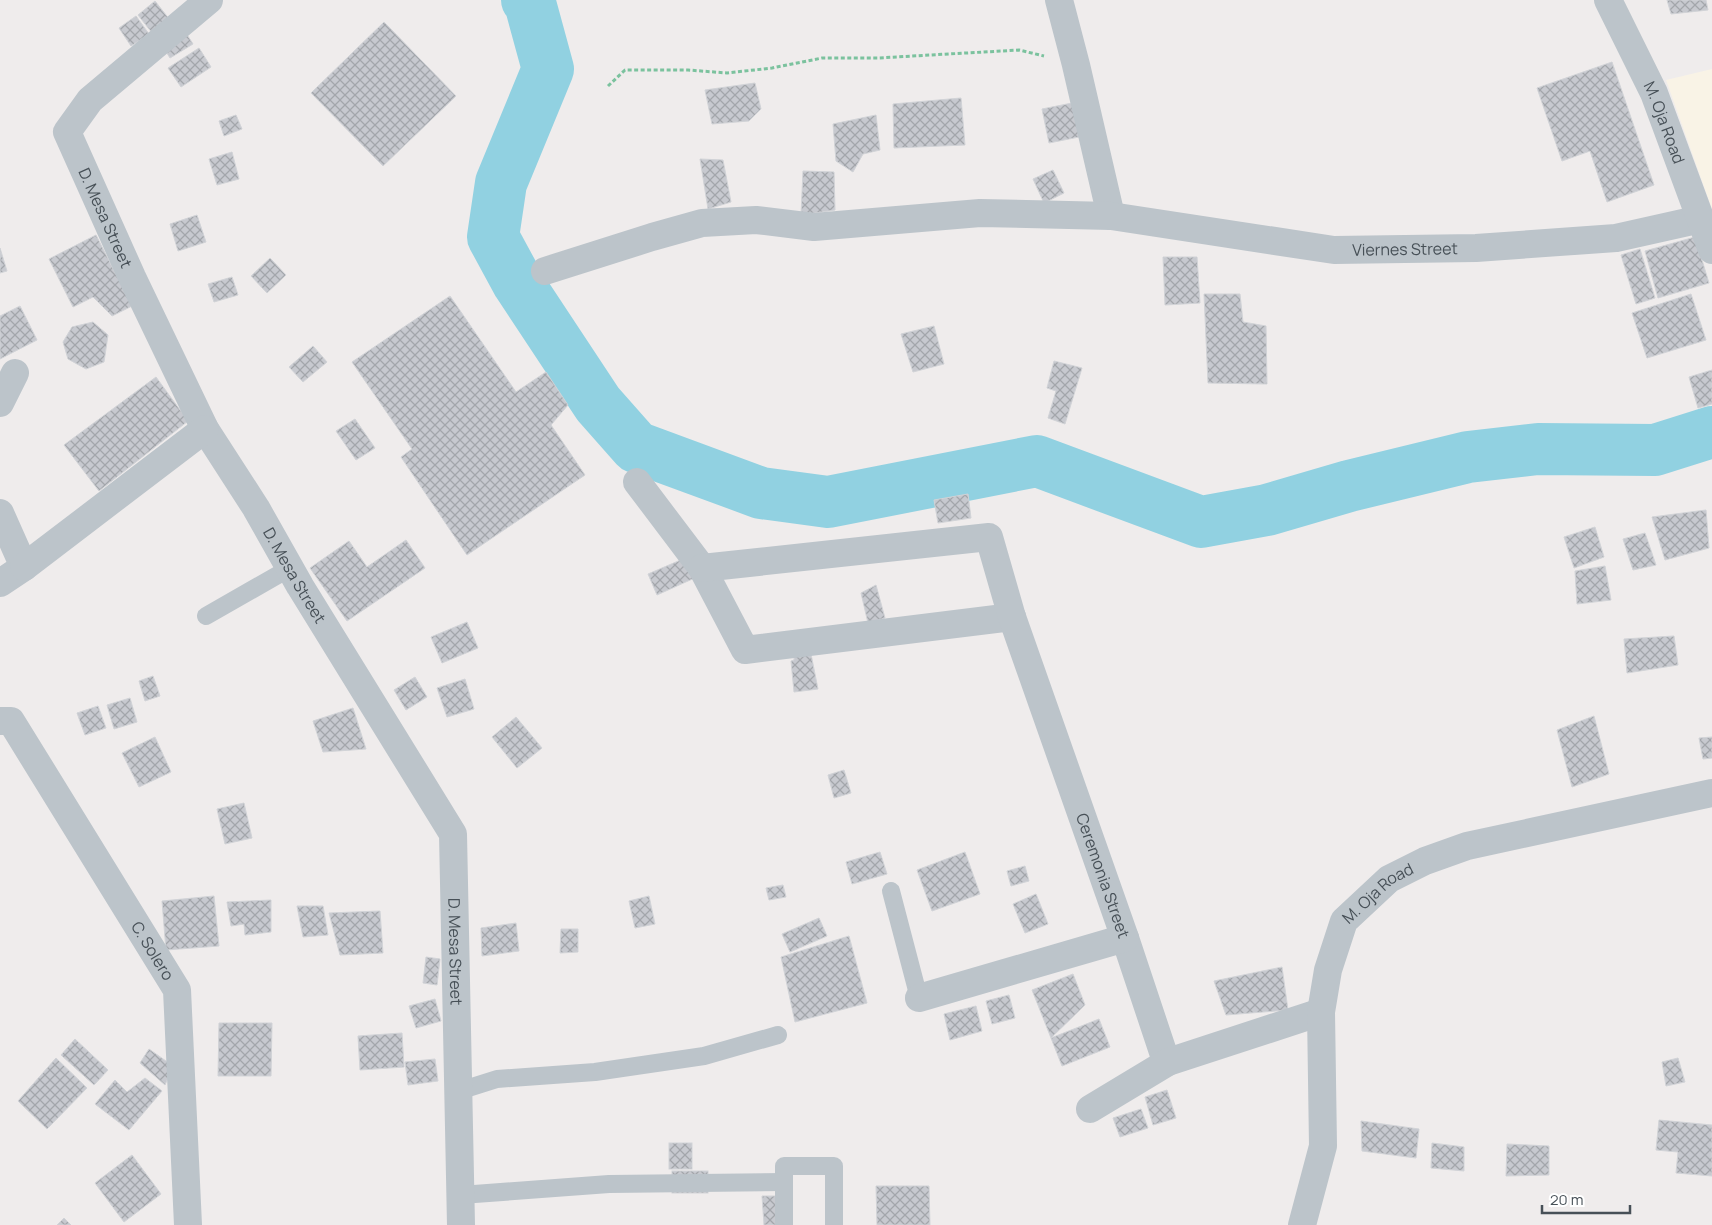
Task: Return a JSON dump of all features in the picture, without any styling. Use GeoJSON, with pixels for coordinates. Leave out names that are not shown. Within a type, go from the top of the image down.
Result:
{"type":"FeatureCollection","features":[{"type":"Feature","properties":{"kind":"street","name":"D. Mesa Street"},"geometry":{"type":"LineString","coordinates":[[209,0],[90,100],[67,132],[132,277],[205,429],[256,508],[290,568],[453,834],[461,1225]]}},
{"type":"Feature","properties":{"kind":"street"},"geometry":{"type":"LineString","coordinates":[[1059,0],[1076,64],[1111,216]]}},
{"type":"Feature","properties":{"kind":"street","name":"M. Oja Road"},"geometry":{"type":"LineString","coordinates":[[1608,0],[1654,93],[1712,250]]}},
{"type":"Feature","properties":{"kind":"street","name":"Viernes Street"},"geometry":{"type":"LineString","coordinates":[[545,272],[702,222],[756,220],[814,227],[980,212],[1111,216],[1334,250],[1476,248],[1616,238],[1702,219]]}},
{"type":"Feature","properties":{"kind":"street"},"geometry":{"type":"LineString","coordinates":[[0,403],[15,373]]}},
{"type":"Feature","properties":{"kind":"street"},"geometry":{"type":"LineString","coordinates":[[0,583],[24,567],[205,429]]}},
{"type":"Feature","properties":{"kind":"street"},"geometry":{"type":"LineString","coordinates":[[637,482],[702,568],[745,650],[1012,617]]}},
{"type":"Feature","properties":{"kind":"street"},"geometry":{"type":"LineString","coordinates":[[0,513],[24,567]]}},
{"type":"Feature","properties":{"kind":"street","name":"Ceremonia Street"},"geometry":{"type":"LineString","coordinates":[[702,568],[989,536],[1012,617],[1162,1052],[1168,1062]]}},
{"type":"Feature","properties":{"kind":"street","name":"C. Solero"},"geometry":{"type":"LineString","coordinates":[[0,721],[11,721],[177,990],[188,1225]]}},
{"type":"Feature","properties":{"kind":"street","name":"M. Oja Road"},"geometry":{"type":"LineString","coordinates":[[1302,1225],[1324,1146],[1321,1012],[1328,970],[1344,921],[1389,879],[1425,861],[1467,846],[1712,793]]}},
{"type":"Feature","properties":{"kind":"street"},"geometry":{"type":"LineString","coordinates":[[919,998],[1124,938]]}},
{"type":"Feature","properties":{"kind":"street"},"geometry":{"type":"LineString","coordinates":[[1090,1108],[1168,1062],[1321,1012]]}},
{"type":"Feature","properties":{"kind":"lane"},"geometry":{"type":"LineString","coordinates":[[206,616],[290,568]]}},
{"type":"Feature","properties":{"kind":"lane"},"geometry":{"type":"LineString","coordinates":[[890,891],[919,998]]}},
{"type":"Feature","properties":{"kind":"lane"},"geometry":{"type":"LineString","coordinates":[[458,1091],[497,1079],[595,1072],[704,1056],[778,1035]]}},
{"type":"Feature","properties":{"kind":"lane"},"geometry":{"type":"LineString","coordinates":[[784,1225],[784,1166],[834,1166],[834,1225]]}},
{"type":"Feature","properties":{"kind":"lane"},"geometry":{"type":"LineString","coordinates":[[461,1196],[609,1184],[784,1182]]}},
{"type":"Feature","properties":{"kind":"path"},"geometry":{"type":"LineString","coordinates":[[608,86],[625,70],[688,70],[727,73],[772,68],[822,58],[878,58],[1019,50],[1076,64]]}},
{"type":"Feature","properties":{"kind":"shaded area"},"geometry":{"type":"Polygon","coordinates":[[[1712,69],[1712,209],[1666,80],[1712,69]]]}},
{"type":"Feature","properties":{"kind":"building"},"geometry":{"type":"Polygon","coordinates":[[[1667,0],[1706,0],[1708,10],[1671,14],[1667,0]]]}},
{"type":"Feature","properties":{"kind":"building"},"geometry":{"type":"Polygon","coordinates":[[[155,1],[170,20],[153,34],[138,15],[155,1]]]}},
{"type":"Feature","properties":{"kind":"building"},"geometry":{"type":"Polygon","coordinates":[[[136,16],[149,34],[131,46],[119,28],[136,16]]]}},
{"type":"Feature","properties":{"kind":"building"},"geometry":{"type":"Polygon","coordinates":[[[384,22],[456,96],[383,166],[311,93],[384,22]]]}},
{"type":"Feature","properties":{"kind":"building"},"geometry":{"type":"Polygon","coordinates":[[[184,30],[193,44],[170,58],[162,45],[184,30]]]}},
{"type":"Feature","properties":{"kind":"building"},"geometry":{"type":"Polygon","coordinates":[[[199,48],[211,67],[181,87],[168,68],[199,48]]]}},
{"type":"Feature","properties":{"kind":"building"},"geometry":{"type":"Polygon","coordinates":[[[1612,62],[1654,185],[1607,202],[1590,151],[1562,161],[1537,88],[1612,62]]]}},
{"type":"Feature","properties":{"kind":"building"},"geometry":{"type":"Polygon","coordinates":[[[755,83],[761,109],[749,121],[712,124],[705,90],[755,83]]]}},
{"type":"Feature","properties":{"kind":"building"},"geometry":{"type":"Polygon","coordinates":[[[961,98],[965,145],[894,148],[893,104],[961,98]]]}},
{"type":"Feature","properties":{"kind":"building"},"geometry":{"type":"Polygon","coordinates":[[[1077,102],[1084,136],[1049,143],[1042,109],[1077,102]]]}},
{"type":"Feature","properties":{"kind":"building"},"geometry":{"type":"Polygon","coordinates":[[[236,115],[242,129],[224,136],[219,121],[236,115]]]}},
{"type":"Feature","properties":{"kind":"building"},"geometry":{"type":"Polygon","coordinates":[[[876,115],[880,150],[863,154],[853,172],[836,161],[833,124],[876,115]]]}},
{"type":"Feature","properties":{"kind":"building"},"geometry":{"type":"Polygon","coordinates":[[[232,152],[239,179],[217,185],[209,159],[232,152]]]}},
{"type":"Feature","properties":{"kind":"building"},"geometry":{"type":"Polygon","coordinates":[[[700,159],[723,160],[731,202],[708,209],[700,159]]]}},
{"type":"Feature","properties":{"kind":"building"},"geometry":{"type":"Polygon","coordinates":[[[1053,170],[1064,193],[1044,203],[1033,179],[1053,170]]]}},
{"type":"Feature","properties":{"kind":"building"},"geometry":{"type":"Polygon","coordinates":[[[803,171],[834,172],[835,210],[801,215],[803,171]]]}},
{"type":"Feature","properties":{"kind":"building"},"geometry":{"type":"Polygon","coordinates":[[[197,215],[206,242],[178,251],[170,224],[197,215]]]}},
{"type":"Feature","properties":{"kind":"building"},"geometry":{"type":"Polygon","coordinates":[[[96,235],[132,306],[112,316],[93,297],[73,307],[49,259],[96,235]]]}},
{"type":"Feature","properties":{"kind":"building"},"geometry":{"type":"Polygon","coordinates":[[[1695,237],[1709,283],[1658,298],[1645,251],[1695,237]]]}},
{"type":"Feature","properties":{"kind":"building"},"geometry":{"type":"Polygon","coordinates":[[[0,248],[7,271],[0,273],[0,248]]]}},
{"type":"Feature","properties":{"kind":"building"},"geometry":{"type":"Polygon","coordinates":[[[1640,249],[1655,298],[1636,304],[1621,255],[1640,249]]]}},
{"type":"Feature","properties":{"kind":"building"},"geometry":{"type":"Polygon","coordinates":[[[1163,257],[1197,257],[1200,303],[1165,305],[1163,257]]]}},
{"type":"Feature","properties":{"kind":"building"},"geometry":{"type":"Polygon","coordinates":[[[270,258],[286,275],[267,293],[251,276],[270,258]]]}},
{"type":"Feature","properties":{"kind":"building"},"geometry":{"type":"Polygon","coordinates":[[[232,277],[238,295],[214,302],[208,284],[232,277]]]}},
{"type":"Feature","properties":{"kind":"building"},"geometry":{"type":"Polygon","coordinates":[[[1204,294],[1240,294],[1243,322],[1266,326],[1267,384],[1208,383],[1204,294]]]}},
{"type":"Feature","properties":{"kind":"building"},"geometry":{"type":"Polygon","coordinates":[[[1691,294],[1706,340],[1647,358],[1632,313],[1691,294]]]}},
{"type":"Feature","properties":{"kind":"building"},"geometry":{"type":"Polygon","coordinates":[[[450,296],[516,392],[546,372],[568,405],[551,425],[585,475],[467,555],[401,457],[412,449],[352,362],[450,296]]]}},
{"type":"Feature","properties":{"kind":"building"},"geometry":{"type":"Polygon","coordinates":[[[20,306],[37,340],[0,359],[0,316],[20,306]]]}},
{"type":"Feature","properties":{"kind":"building"},"geometry":{"type":"Polygon","coordinates":[[[93,322],[108,335],[104,362],[86,369],[68,359],[63,342],[72,327],[93,322]]]}},
{"type":"Feature","properties":{"kind":"building"},"geometry":{"type":"Polygon","coordinates":[[[934,326],[944,364],[913,372],[901,334],[934,326]]]}},
{"type":"Feature","properties":{"kind":"building"},"geometry":{"type":"Polygon","coordinates":[[[313,346],[327,362],[303,382],[289,367],[313,346]]]}},
{"type":"Feature","properties":{"kind":"building"},"geometry":{"type":"Polygon","coordinates":[[[1054,361],[1082,368],[1065,424],[1048,418],[1056,391],[1047,388],[1054,361]]]}},
{"type":"Feature","properties":{"kind":"building"},"geometry":{"type":"Polygon","coordinates":[[[1712,370],[1712,404],[1698,408],[1689,377],[1712,370]]]}},
{"type":"Feature","properties":{"kind":"building"},"geometry":{"type":"Polygon","coordinates":[[[156,377],[188,421],[99,491],[64,445],[156,377]]]}},
{"type":"Feature","properties":{"kind":"building"},"geometry":{"type":"Polygon","coordinates":[[[355,419],[375,448],[356,460],[336,431],[355,419]]]}},
{"type":"Feature","properties":{"kind":"building"},"geometry":{"type":"Polygon","coordinates":[[[968,494],[971,518],[938,523],[934,500],[968,494]]]}},
{"type":"Feature","properties":{"kind":"building"},"geometry":{"type":"Polygon","coordinates":[[[1706,510],[1709,548],[1665,560],[1652,517],[1706,510]]]}},
{"type":"Feature","properties":{"kind":"building"},"geometry":{"type":"Polygon","coordinates":[[[1595,527],[1604,557],[1574,568],[1564,537],[1595,527]]]}},
{"type":"Feature","properties":{"kind":"building"},"geometry":{"type":"Polygon","coordinates":[[[1645,533],[1656,565],[1633,570],[1623,539],[1645,533]]]}},
{"type":"Feature","properties":{"kind":"building"},"geometry":{"type":"Polygon","coordinates":[[[406,540],[425,568],[347,621],[310,568],[349,541],[367,567],[406,540]]]}},
{"type":"Feature","properties":{"kind":"building"},"geometry":{"type":"Polygon","coordinates":[[[690,556],[699,576],[657,595],[648,574],[690,556]]]}},
{"type":"Feature","properties":{"kind":"building"},"geometry":{"type":"Polygon","coordinates":[[[1605,566],[1611,600],[1577,604],[1575,571],[1605,566]]]}},
{"type":"Feature","properties":{"kind":"building"},"geometry":{"type":"Polygon","coordinates":[[[876,585],[885,618],[868,623],[861,593],[876,585]]]}},
{"type":"Feature","properties":{"kind":"building"},"geometry":{"type":"Polygon","coordinates":[[[467,622],[478,648],[442,663],[431,637],[467,622]]]}},
{"type":"Feature","properties":{"kind":"building"},"geometry":{"type":"Polygon","coordinates":[[[1674,636],[1678,665],[1627,673],[1624,639],[1674,636]]]}},
{"type":"Feature","properties":{"kind":"building"},"geometry":{"type":"Polygon","coordinates":[[[809,644],[818,689],[794,692],[791,661],[794,660],[795,648],[809,644]]]}},
{"type":"Feature","properties":{"kind":"building"},"geometry":{"type":"Polygon","coordinates":[[[153,676],[160,696],[145,701],[139,681],[153,676]]]}},
{"type":"Feature","properties":{"kind":"building"},"geometry":{"type":"Polygon","coordinates":[[[415,677],[427,697],[406,710],[394,690],[415,677]]]}},
{"type":"Feature","properties":{"kind":"building"},"geometry":{"type":"Polygon","coordinates":[[[465,679],[474,709],[447,717],[437,688],[465,679]]]}},
{"type":"Feature","properties":{"kind":"building"},"geometry":{"type":"Polygon","coordinates":[[[130,698],[137,722],[114,729],[107,705],[130,698]]]}},
{"type":"Feature","properties":{"kind":"building"},"geometry":{"type":"Polygon","coordinates":[[[98,706],[106,728],[85,735],[77,713],[98,706]]]}},
{"type":"Feature","properties":{"kind":"building"},"geometry":{"type":"Polygon","coordinates":[[[353,708],[366,749],[323,752],[313,721],[353,708]]]}},
{"type":"Feature","properties":{"kind":"building"},"geometry":{"type":"Polygon","coordinates":[[[1594,716],[1609,774],[1572,787],[1557,730],[1594,716]]]}},
{"type":"Feature","properties":{"kind":"building"},"geometry":{"type":"Polygon","coordinates":[[[516,717],[542,748],[517,768],[492,737],[516,717]]]}},
{"type":"Feature","properties":{"kind":"building"},"geometry":{"type":"Polygon","coordinates":[[[155,737],[171,772],[139,787],[122,753],[155,737]]]}},
{"type":"Feature","properties":{"kind":"building"},"geometry":{"type":"Polygon","coordinates":[[[1712,737],[1712,758],[1703,759],[1699,738],[1712,737]]]}},
{"type":"Feature","properties":{"kind":"building"},"geometry":{"type":"Polygon","coordinates":[[[844,770],[851,793],[834,798],[828,775],[844,770]]]}},
{"type":"Feature","properties":{"kind":"building"},"geometry":{"type":"Polygon","coordinates":[[[244,803],[252,838],[225,844],[217,809],[244,803]]]}},
{"type":"Feature","properties":{"kind":"building"},"geometry":{"type":"Polygon","coordinates":[[[880,852],[887,874],[852,884],[846,862],[880,852]]]}},
{"type":"Feature","properties":{"kind":"building"},"geometry":{"type":"Polygon","coordinates":[[[965,852],[980,894],[932,911],[917,870],[965,852]]]}},
{"type":"Feature","properties":{"kind":"building"},"geometry":{"type":"Polygon","coordinates":[[[1025,866],[1029,881],[1011,886],[1007,871],[1025,866]]]}},
{"type":"Feature","properties":{"kind":"building"},"geometry":{"type":"Polygon","coordinates":[[[783,885],[786,897],[769,900],[766,888],[783,885]]]}},
{"type":"Feature","properties":{"kind":"building"},"geometry":{"type":"Polygon","coordinates":[[[1036,894],[1048,924],[1025,933],[1013,904],[1036,894]]]}},
{"type":"Feature","properties":{"kind":"building"},"geometry":{"type":"Polygon","coordinates":[[[214,896],[219,946],[166,950],[162,901],[214,896]]]}},
{"type":"Feature","properties":{"kind":"building"},"geometry":{"type":"Polygon","coordinates":[[[649,896],[655,924],[635,928],[629,901],[649,896]]]}},
{"type":"Feature","properties":{"kind":"building"},"geometry":{"type":"Polygon","coordinates":[[[271,900],[271,932],[245,935],[244,924],[231,926],[227,902],[271,900]]]}},
{"type":"Feature","properties":{"kind":"building"},"geometry":{"type":"Polygon","coordinates":[[[297,906],[323,906],[328,935],[303,937],[297,906]]]}},
{"type":"Feature","properties":{"kind":"building"},"geometry":{"type":"Polygon","coordinates":[[[380,911],[383,953],[340,955],[329,913],[380,911]]]}},
{"type":"Feature","properties":{"kind":"building"},"geometry":{"type":"Polygon","coordinates":[[[819,918],[827,936],[790,952],[782,934],[819,918]]]}},
{"type":"Feature","properties":{"kind":"building"},"geometry":{"type":"Polygon","coordinates":[[[516,923],[519,951],[482,956],[481,928],[516,923]]]}},
{"type":"Feature","properties":{"kind":"building"},"geometry":{"type":"Polygon","coordinates":[[[561,929],[578,929],[578,952],[560,953],[561,929]]]}},
{"type":"Feature","properties":{"kind":"building"},"geometry":{"type":"Polygon","coordinates":[[[849,936],[867,1003],[795,1022],[781,957],[849,936]]]}},
{"type":"Feature","properties":{"kind":"building"},"geometry":{"type":"Polygon","coordinates":[[[426,957],[440,959],[437,985],[423,983],[426,957]]]}},
{"type":"Feature","properties":{"kind":"building"},"geometry":{"type":"Polygon","coordinates":[[[1282,967],[1288,1010],[1226,1015],[1214,981],[1282,967]]]}},
{"type":"Feature","properties":{"kind":"building"},"geometry":{"type":"Polygon","coordinates":[[[1073,974],[1085,1005],[1051,1038],[1032,990],[1073,974]]]}},
{"type":"Feature","properties":{"kind":"building"},"geometry":{"type":"Polygon","coordinates":[[[1009,995],[1015,1018],[992,1024],[986,1001],[1009,995]]]}},
{"type":"Feature","properties":{"kind":"building"},"geometry":{"type":"Polygon","coordinates":[[[435,999],[441,1021],[416,1028],[409,1006],[435,999]]]}},
{"type":"Feature","properties":{"kind":"building"},"geometry":{"type":"Polygon","coordinates":[[[976,1006],[982,1031],[950,1040],[944,1014],[976,1006]]]}},
{"type":"Feature","properties":{"kind":"building"},"geometry":{"type":"Polygon","coordinates":[[[1099,1019],[1110,1047],[1062,1066],[1051,1038],[1099,1019]]]}},
{"type":"Feature","properties":{"kind":"building"},"geometry":{"type":"Polygon","coordinates":[[[219,1023],[272,1023],[271,1076],[218,1076],[219,1023]]]}},
{"type":"Feature","properties":{"kind":"building"},"geometry":{"type":"Polygon","coordinates":[[[402,1033],[404,1067],[360,1070],[358,1036],[402,1033]]]}},
{"type":"Feature","properties":{"kind":"building"},"geometry":{"type":"Polygon","coordinates":[[[75,1039],[108,1070],[94,1085],[61,1055],[75,1039]]]}},
{"type":"Feature","properties":{"kind":"building"},"geometry":{"type":"Polygon","coordinates":[[[149,1049],[173,1066],[165,1085],[140,1063],[149,1049]]]}},
{"type":"Feature","properties":{"kind":"building"},"geometry":{"type":"Polygon","coordinates":[[[56,1058],[87,1088],[47,1129],[18,1101],[56,1058]]]}},
{"type":"Feature","properties":{"kind":"building"},"geometry":{"type":"Polygon","coordinates":[[[1678,1058],[1685,1082],[1666,1086],[1662,1062],[1678,1058]]]}},
{"type":"Feature","properties":{"kind":"building"},"geometry":{"type":"Polygon","coordinates":[[[435,1059],[438,1081],[408,1085],[405,1062],[435,1059]]]}},
{"type":"Feature","properties":{"kind":"building"},"geometry":{"type":"Polygon","coordinates":[[[145,1078],[162,1091],[129,1130],[95,1104],[115,1080],[127,1092],[145,1078]]]}},
{"type":"Feature","properties":{"kind":"building"},"geometry":{"type":"Polygon","coordinates":[[[1167,1090],[1176,1118],[1153,1125],[1145,1097],[1167,1090]]]}},
{"type":"Feature","properties":{"kind":"building"},"geometry":{"type":"Polygon","coordinates":[[[1141,1109],[1148,1128],[1120,1137],[1113,1118],[1141,1109]]]}},
{"type":"Feature","properties":{"kind":"building"},"geometry":{"type":"Polygon","coordinates":[[[1659,1120],[1712,1125],[1712,1176],[1676,1173],[1678,1152],[1656,1150],[1659,1120]]]}},
{"type":"Feature","properties":{"kind":"building"},"geometry":{"type":"Polygon","coordinates":[[[1361,1121],[1419,1129],[1416,1158],[1362,1151],[1361,1121]]]}},
{"type":"Feature","properties":{"kind":"building"},"geometry":{"type":"Polygon","coordinates":[[[669,1143],[692,1143],[692,1169],[669,1169],[669,1143]]]}},
{"type":"Feature","properties":{"kind":"building"},"geometry":{"type":"Polygon","coordinates":[[[1432,1143],[1464,1147],[1464,1171],[1431,1168],[1432,1143]]]}},
{"type":"Feature","properties":{"kind":"building"},"geometry":{"type":"Polygon","coordinates":[[[1507,1144],[1549,1146],[1549,1175],[1506,1176],[1507,1144]]]}},
{"type":"Feature","properties":{"kind":"building"},"geometry":{"type":"Polygon","coordinates":[[[132,1155],[161,1194],[124,1222],[95,1183],[132,1155]]]}},
{"type":"Feature","properties":{"kind":"building"},"geometry":{"type":"Polygon","coordinates":[[[672,1171],[708,1171],[708,1193],[672,1193],[672,1171]]]}},
{"type":"Feature","properties":{"kind":"building"},"geometry":{"type":"Polygon","coordinates":[[[876,1186],[929,1186],[930,1225],[877,1225],[876,1186]]]}},
{"type":"Feature","properties":{"kind":"building"},"geometry":{"type":"Polygon","coordinates":[[[762,1196],[777,1196],[778,1225],[764,1225],[762,1196]]]}},
{"type":"Feature","properties":{"kind":"building"},"geometry":{"type":"Polygon","coordinates":[[[64,1218],[71,1225],[57,1225],[64,1218]]]}},
{"type":"Feature","properties":{"kind":"waterway"},"geometry":{"type":"LineString","coordinates":[[527,0],[530,3],[548,69],[501,183],[493,237],[518,283],[598,404],[636,447],[761,493],[828,502],[1037,461],[1201,522],[1267,510],[1349,486],[1468,457],[1538,449],[1655,450],[1712,432]]}}]}
